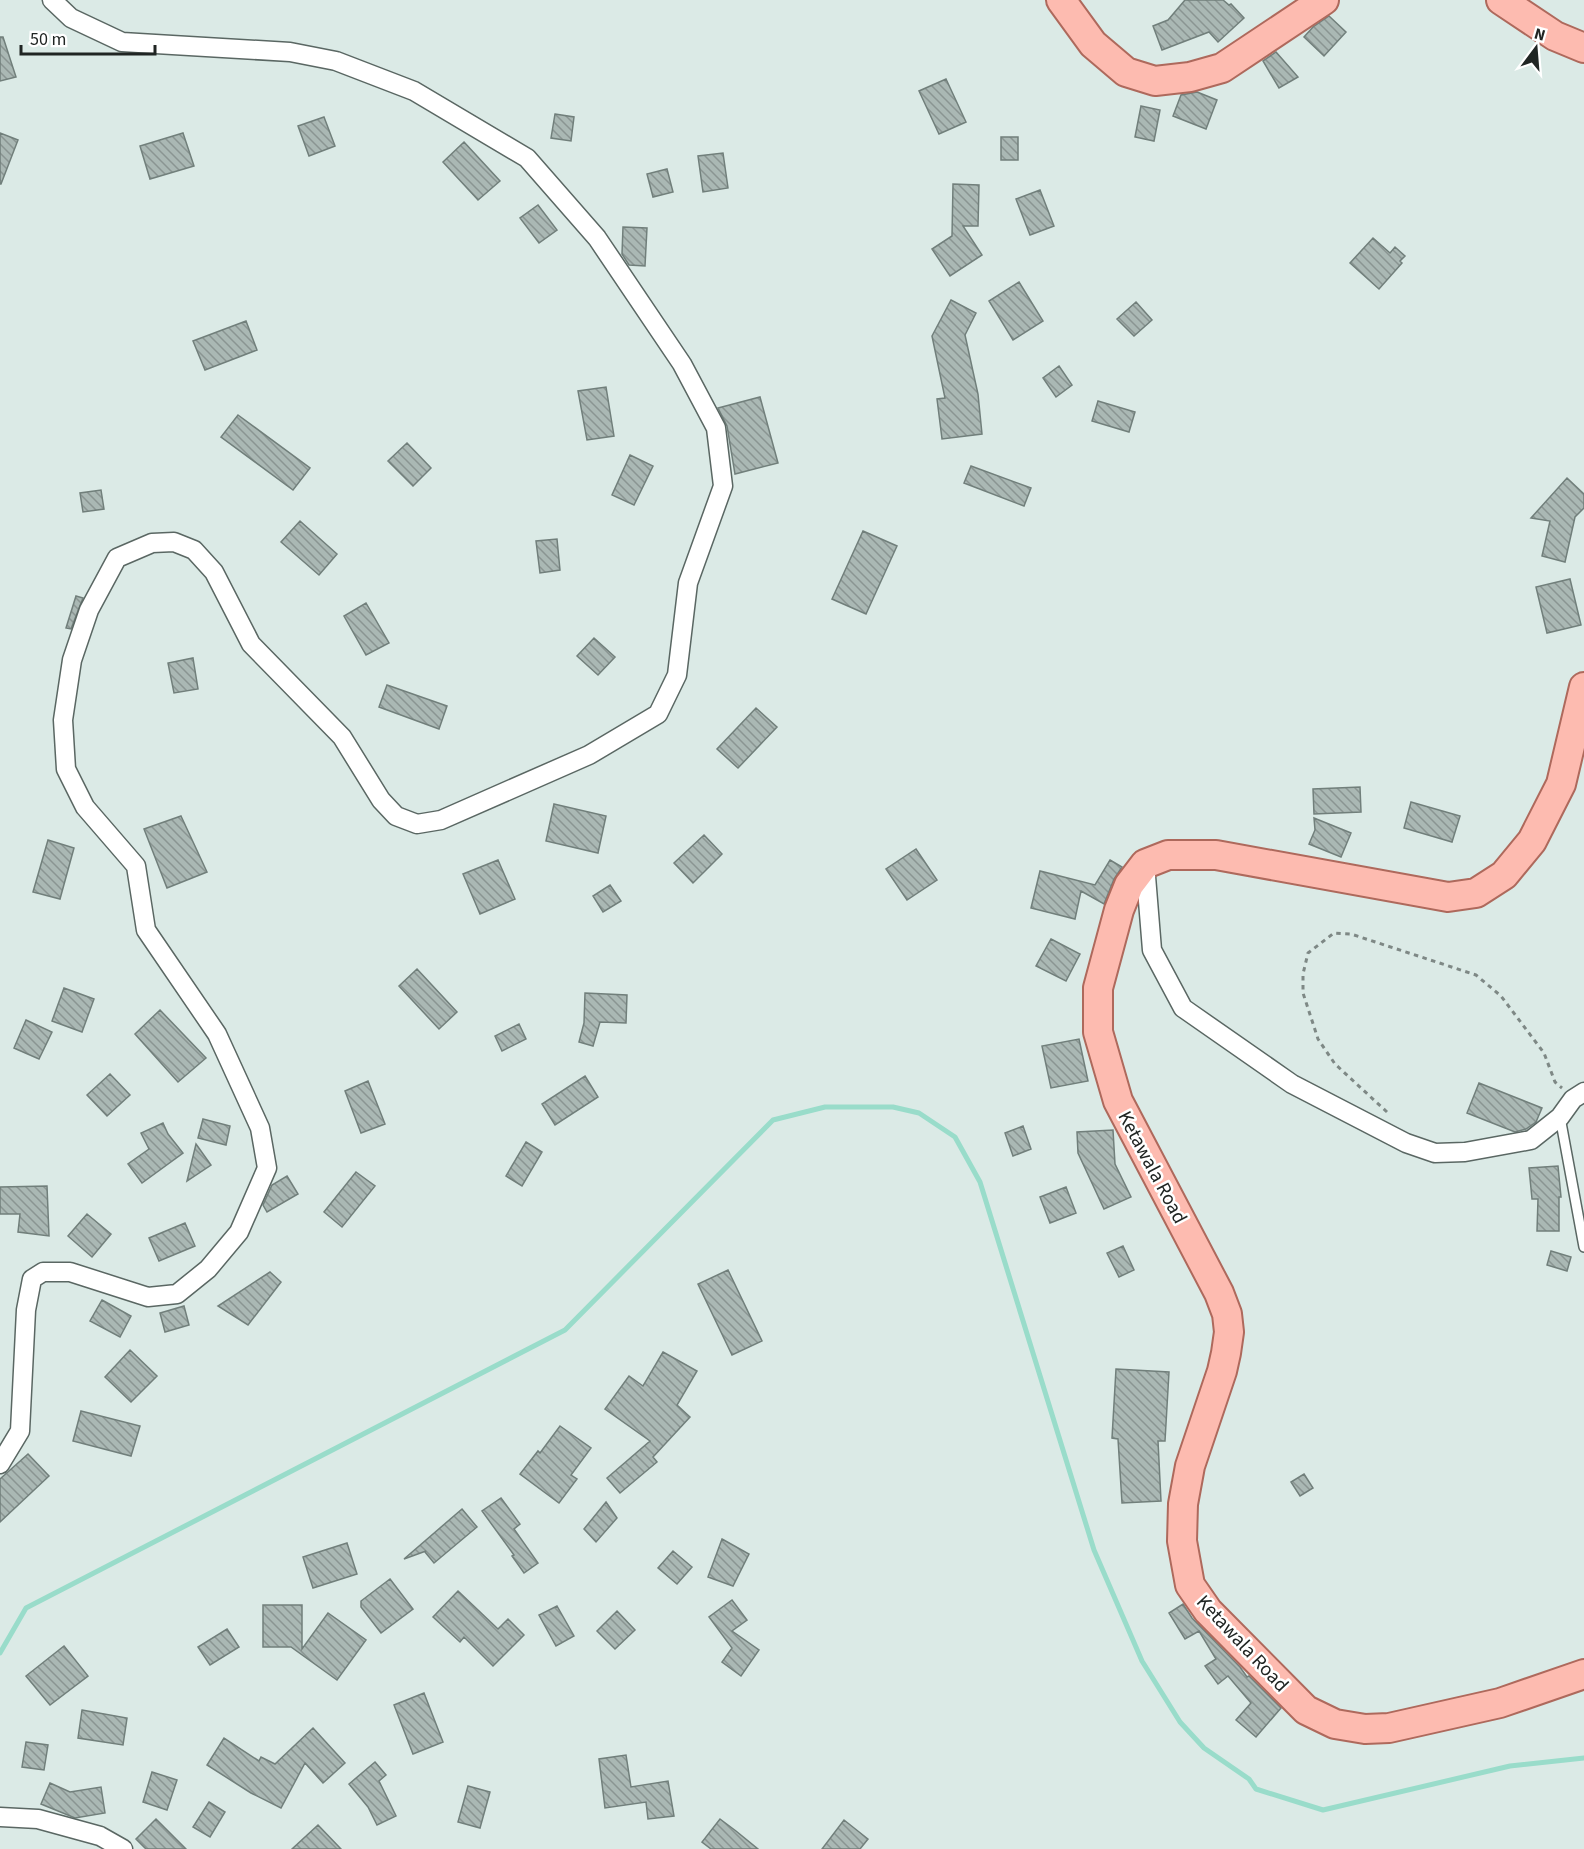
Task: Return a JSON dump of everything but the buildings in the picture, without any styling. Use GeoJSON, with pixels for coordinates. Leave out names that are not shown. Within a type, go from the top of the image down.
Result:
{"type":"FeatureCollection","features":[{"type":"Feature","properties":{"kind":"main road"},"geometry":{"type":"LineString","coordinates":[[1061,0],[1093,44],[1109,58],[1126,72],[1155,81],[1190,77],[1222,68],[1324,0]]}},
{"type":"Feature","properties":{"kind":"main road"},"geometry":{"type":"LineString","coordinates":[[1501,0],[1555,36],[1584,48]]}},
{"type":"Feature","properties":{"kind":"main road"},"geometry":{"type":"LineString","coordinates":[[1145,864],[1168,855],[1216,855],[1448,897],[1476,893],[1504,875],[1532,841],[1561,784],[1584,687]]}},
{"type":"Feature","properties":{"kind":"main road","name":"Ketawala Road"},"geometry":{"type":"LineString","coordinates":[[1145,864],[1129,885],[1119,910],[1098,988],[1098,1032],[1118,1101],[1219,1293],[1227,1314],[1229,1332],[1222,1371],[1190,1466],[1183,1504],[1182,1541],[1190,1585],[1208,1611],[1306,1710],[1335,1724],[1365,1730],[1389,1728],[1500,1703],[1584,1674]]}},
{"type":"Feature","properties":{"kind":"street"},"geometry":{"type":"LineString","coordinates":[[0,1464],[20,1431],[26,1310],[32,1279],[43,1272],[70,1272],[148,1297],[177,1294],[208,1269],[240,1232],[267,1168],[260,1128],[218,1034],[146,930],[136,866],[85,807],[66,769],[63,720],[72,660],[89,610],[117,558],[152,543],[174,542],[194,550],[214,572],[251,644],[342,737],[381,800],[396,816],[417,824],[441,820],[589,755],[658,714],[677,675],[688,584],[723,486],[716,428],[682,364],[597,238],[527,158],[414,91],[336,61],[290,52],[122,42],[71,18],[52,0]]}},
{"type":"Feature","properties":{"kind":"street"},"geometry":{"type":"LineString","coordinates":[[1145,864],[1152,950],[1183,1008],[1292,1084],[1406,1143],[1435,1154],[1465,1152],[1531,1140],[1560,1117],[1579,1095]]}},
{"type":"Feature","properties":{"kind":"street"},"geometry":{"type":"LineString","coordinates":[[0,1817],[38,1819],[100,1836],[123,1849]]}},
{"type":"Feature","properties":{"kind":"lane"},"geometry":{"type":"LineString","coordinates":[[1560,1117],[1584,1246]]}},
{"type":"Feature","properties":{"kind":"path"},"geometry":{"type":"LineString","coordinates":[[1406,1143],[1401,1125],[1335,1064],[1318,1039],[1303,993],[1303,974],[1308,952],[1334,933],[1351,933],[1476,975],[1501,996],[1544,1053],[1555,1082],[1579,1095]]}},
{"type":"Feature","properties":{"kind":"waterway"},"geometry":{"type":"LineString","coordinates":[[0,1653],[26,1608],[565,1330],[773,1120],[825,1107],[893,1107],[919,1113],[955,1137],[980,1182],[1094,1550],[1142,1661],[1180,1722],[1204,1748],[1249,1779],[1256,1789],[1323,1810],[1510,1766],[1584,1758]]}}]}
